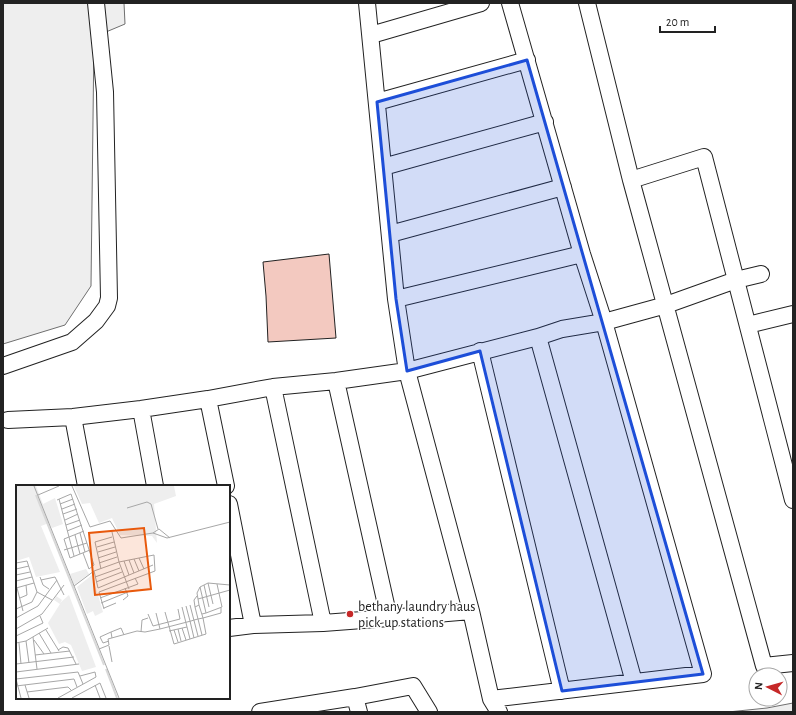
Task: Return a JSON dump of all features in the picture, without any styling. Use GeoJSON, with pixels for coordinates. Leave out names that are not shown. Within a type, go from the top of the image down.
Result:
{"type":"FeatureCollection","features":[{"type":"Feature","properties":{"kind":"street"},"geometry":{"type":"LineString","coordinates":[[3,366],[72,342],[96,321],[107,306],[109,298],[105,92],[96,3]]}},
{"type":"Feature","properties":{"kind":"street"},"geometry":{"type":"LineString","coordinates":[[367,3],[396,300],[408,371],[495,705],[562,691],[703,674],[604,322],[582,254],[510,3]]}},
{"type":"Feature","properties":{"kind":"street"},"geometry":{"type":"LineString","coordinates":[[371,35],[482,3]]}},
{"type":"Feature","properties":{"kind":"street"},"geometry":{"type":"LineString","coordinates":[[587,3],[631,180],[764,666],[793,663]]}},
{"type":"Feature","properties":{"kind":"street"},"geometry":{"type":"LineString","coordinates":[[377,102],[527,60]]}},
{"type":"Feature","properties":{"kind":"street"},"geometry":{"type":"LineString","coordinates":[[383,167],[545,122]]}},
{"type":"Feature","properties":{"kind":"street"},"geometry":{"type":"LineString","coordinates":[[631,180],[704,157],[793,500]]}},
{"type":"Feature","properties":{"kind":"street"},"geometry":{"type":"LineString","coordinates":[[390,234],[563,187]]}},
{"type":"Feature","properties":{"kind":"street"},"geometry":{"type":"LineString","coordinates":[[396,300],[582,254]]}},
{"type":"Feature","properties":{"kind":"street"},"geometry":{"type":"LineString","coordinates":[[8,420],[73,417],[141,409],[273,387],[336,381],[408,371],[538,337],[562,328],[604,322],[666,305],[736,280],[761,274]]}},
{"type":"Feature","properties":{"kind":"street"},"geometry":{"type":"LineString","coordinates":[[748,325],[793,314]]}},
{"type":"Feature","properties":{"kind":"street"},"geometry":{"type":"LineString","coordinates":[[538,337],[634,682]]}},
{"type":"Feature","properties":{"kind":"street"},"geometry":{"type":"LineString","coordinates":[[480,351],[562,691]]}},
{"type":"Feature","properties":{"kind":"street"},"geometry":{"type":"LineString","coordinates":[[336,381],[389,618]]}},
{"type":"Feature","properties":{"kind":"street"},"geometry":{"type":"LineString","coordinates":[[273,387],[324,623]]}},
{"type":"Feature","properties":{"kind":"street"},"geometry":{"type":"LineString","coordinates":[[208,399],[226,485]]}},
{"type":"Feature","properties":{"kind":"street"},"geometry":{"type":"LineString","coordinates":[[141,409],[155,485]]}},
{"type":"Feature","properties":{"kind":"street"},"geometry":{"type":"LineString","coordinates":[[73,417],[86,485]]}},
{"type":"Feature","properties":{"kind":"street"},"geometry":{"type":"LineString","coordinates":[[230,509],[253,625]]}},
{"type":"Feature","properties":{"kind":"street"},"geometry":{"type":"LineString","coordinates":[[230,628],[253,625],[324,623],[471,611]]}},
{"type":"Feature","properties":{"kind":"street"},"geometry":{"type":"LineString","coordinates":[[260,712],[357,704],[413,686],[428,712]]}},
{"type":"Feature","properties":{"kind":"highlighted area"},"geometry":{"type":"Polygon","coordinates":[[[527,60],[703,674],[562,691],[480,351],[407,371],[396,299],[377,102],[527,60]]]}},
{"type":"Feature","properties":{"kind":"shaded area"},"geometry":{"type":"Polygon","coordinates":[[[3,3],[124,3],[125,24],[94,37],[91,286],[65,325],[3,344],[3,3]]]}},
{"type":"Feature","properties":{"kind":"shaded area"},"geometry":{"type":"Polygon","coordinates":[[[793,703],[793,712],[728,712],[772,707],[788,707],[788,704],[793,703]]]}},
{"type":"Feature","properties":{"kind":"building"},"geometry":{"type":"Polygon","coordinates":[[[329,254],[336,338],[268,342],[263,262],[329,254]]]}},
{"type":"Feature","properties":{"kind":"place","name":"bethany laundry haus pick-up stations"},"geometry":{"type":"Point","coordinates":[350,614]}}]}
